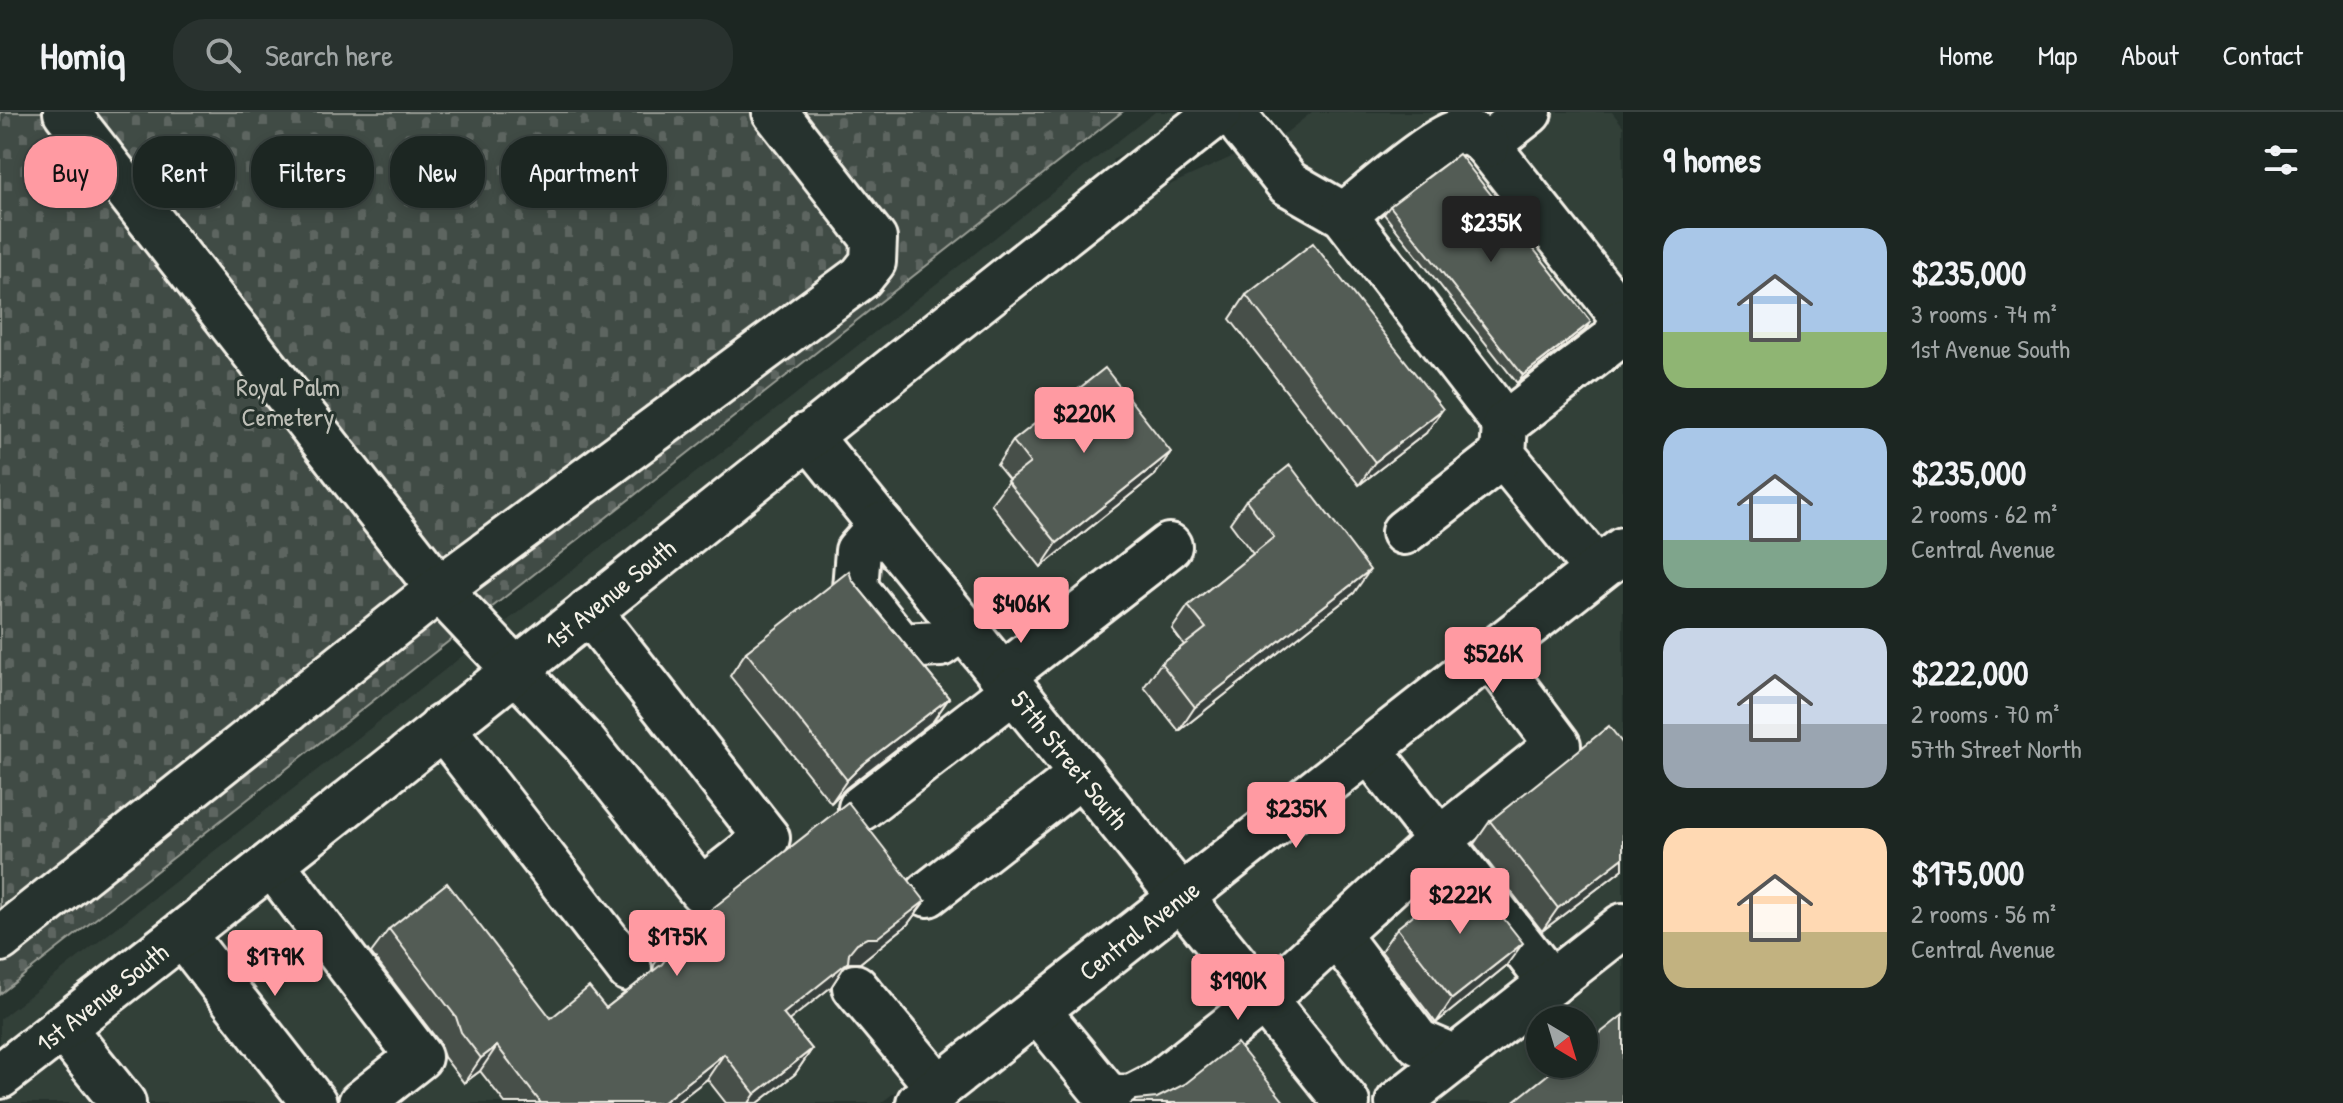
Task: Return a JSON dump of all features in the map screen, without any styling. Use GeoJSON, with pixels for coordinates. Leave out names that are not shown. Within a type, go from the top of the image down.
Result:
{"type":"FeatureCollection","features":[{"type":"Feature","properties":{"kind":"main road"},"geometry":{"type":"LineString","coordinates":[[66,112],[439,589],[584,743],[701,890],[767,838],[589,611]]}},
{"type":"Feature","properties":{"kind":"main road"},"geometry":{"type":"LineString","coordinates":[[0,939],[439,589],[861,277],[873,262],[874,239],[775,112]]}},
{"type":"Feature","properties":{"kind":"main road"},"geometry":{"type":"LineString","coordinates":[[1487,145],[1529,112]]}},
{"type":"Feature","properties":{"kind":"main road"},"geometry":{"type":"LineString","coordinates":[[1245,117],[1288,183],[1344,215],[1504,440],[1610,560]]}},
{"type":"Feature","properties":{"kind":"main road","name":"1st Avenue South"},"geometry":{"type":"LineString","coordinates":[[0,1076],[183,935],[1142,172],[1245,117]]}},
{"type":"Feature","properties":{"kind":"main road"},"geometry":{"type":"LineString","coordinates":[[1344,215],[1439,141],[1458,132],[1473,133],[1487,145],[1623,319],[1613,340],[1404,532]]}},
{"type":"Feature","properties":{"kind":"main road","name":"57th Street South"},"geometry":{"type":"LineString","coordinates":[[808,435],[1347,1103]]}},
{"type":"Feature","properties":{"kind":"main road"},"geometry":{"type":"LineString","coordinates":[[881,525],[858,551],[855,588],[901,646],[940,644],[964,627]]}},
{"type":"Feature","properties":{"kind":"main road"},"geometry":{"type":"LineString","coordinates":[[861,808],[1169,546]]}},
{"type":"Feature","properties":{"kind":"main road","name":"Central Avenue"},"geometry":{"type":"LineString","coordinates":[[929,1095],[1610,560]]}},
{"type":"Feature","properties":{"kind":"main road"},"geometry":{"type":"LineString","coordinates":[[1037,1010],[1104,1092],[1114,1097],[1131,1098],[1158,1084],[1264,1000],[1438,841],[1558,745],[1490,654]]}},
{"type":"Feature","properties":{"kind":"main road"},"geometry":{"type":"LineString","coordinates":[[442,727],[629,969]]}},
{"type":"Feature","properties":{"kind":"main road"},"geometry":{"type":"LineString","coordinates":[[1369,750],[1551,983]]}},
{"type":"Feature","properties":{"kind":"main road"},"geometry":{"type":"LineString","coordinates":[[928,894],[1082,774]]}},
{"type":"Feature","properties":{"kind":"main road"},"geometry":{"type":"LineString","coordinates":[[272,864],[419,1057],[361,1103]]}},
{"type":"Feature","properties":{"kind":"main road"},"geometry":{"type":"LineString","coordinates":[[1398,1103],[1623,926]]}},
{"type":"Feature","properties":{"kind":"main road"},"geometry":{"type":"LineString","coordinates":[[1336,934],[1418,1042],[1455,1058]]}},
{"type":"Feature","properties":{"kind":"main road"},"geometry":{"type":"LineString","coordinates":[[183,935],[314,1103]]}},
{"type":"Feature","properties":{"kind":"main road"},"geometry":{"type":"LineString","coordinates":[[855,987],[929,1095]]}},
{"type":"Feature","properties":{"kind":"main road"},"geometry":{"type":"LineString","coordinates":[[62,1027],[123,1103]]}},
{"type":"Feature","properties":{"kind":"shaded area"},"geometry":{"type":"Polygon","coordinates":[[[1155,112],[1181,112],[1129,152],[1112,160],[1114,164],[168,917],[0,1046],[0,1019],[1155,112]]]}},
{"type":"Feature","properties":{"kind":"shaded area"},"geometry":{"type":"Polygon","coordinates":[[[1312,112],[1612,112],[1623,126],[1623,520],[1183,866],[840,441],[1154,192],[1287,132],[1312,112]]]}},
{"type":"Feature","properties":{"kind":"shaded area"},"geometry":{"type":"Polygon","coordinates":[[[807,466],[1150,892],[881,1103],[341,1103],[213,940],[807,466]]]}},
{"type":"Feature","properties":{"kind":"shaded area"},"geometry":{"type":"Polygon","coordinates":[[[1623,580],[1623,1103],[1374,1103],[1213,903],[1623,580]]]}},
{"type":"Feature","properties":{"kind":"shaded area"},"geometry":{"type":"Polygon","coordinates":[[[1180,928],[1321,1103],[958,1103],[1180,928]]]}},
{"type":"Feature","properties":{"kind":"shaded area"},"geometry":{"type":"Polygon","coordinates":[[[180,966],[288,1103],[3,1103],[180,966]]]}},
{"type":"Feature","properties":{"kind":"green space","name":"Royal Palm Cemetery"},"geometry":{"type":"Polygon","coordinates":[[[0,112],[1122,112],[0,994],[0,112]]]}},
{"type":"Feature","properties":{"kind":"building"},"geometry":{"type":"Polygon","coordinates":[[[1459,154],[1591,322],[1523,375],[1390,206],[1459,154]]]}},
{"type":"Feature","properties":{"kind":"building"},"geometry":{"type":"Polygon","coordinates":[[[1313,243],[1443,409],[1375,462],[1246,295],[1313,243]]]}},
{"type":"Feature","properties":{"kind":"building"},"geometry":{"type":"Polygon","coordinates":[[[1105,368],[1171,452],[1057,543],[1007,481],[1030,463],[1013,441],[1105,368]]]}},
{"type":"Feature","properties":{"kind":"building"},"geometry":{"type":"Polygon","coordinates":[[[1290,465],[1370,570],[1195,707],[1161,663],[1206,628],[1188,606],[1274,537],[1246,500],[1290,465]]]}},
{"type":"Feature","properties":{"kind":"building"},"geometry":{"type":"Polygon","coordinates":[[[849,571],[852,580],[949,698],[847,780],[746,652],[849,571]]]}},
{"type":"Feature","properties":{"kind":"building"},"geometry":{"type":"Polygon","coordinates":[[[1609,726],[1623,744],[1623,858],[1558,908],[1490,821],[1609,726]]]}},
{"type":"Feature","properties":{"kind":"building"},"geometry":{"type":"Polygon","coordinates":[[[848,802],[925,901],[877,938],[867,938],[857,943],[849,953],[848,962],[783,1014],[812,1049],[755,1094],[724,1054],[662,1103],[541,1103],[497,1046],[481,1058],[461,1032],[456,1017],[389,929],[447,883],[551,1018],[589,987],[606,1008],[662,964],[670,953],[671,941],[848,802]]]}},
{"type":"Feature","properties":{"kind":"building"},"geometry":{"type":"Polygon","coordinates":[[[1467,872],[1523,943],[1452,999],[1397,928],[1467,872]]]}},
{"type":"Feature","properties":{"kind":"building"},"geometry":{"type":"Polygon","coordinates":[[[1623,1015],[1623,1103],[1512,1103],[1543,1078],[1598,1078],[1598,1035],[1623,1015]]]}},
{"type":"Feature","properties":{"kind":"building"},"geometry":{"type":"Polygon","coordinates":[[[1237,1043],[1285,1103],[1132,1103],[1157,1098],[1185,1084],[1237,1043]]]}}]}
